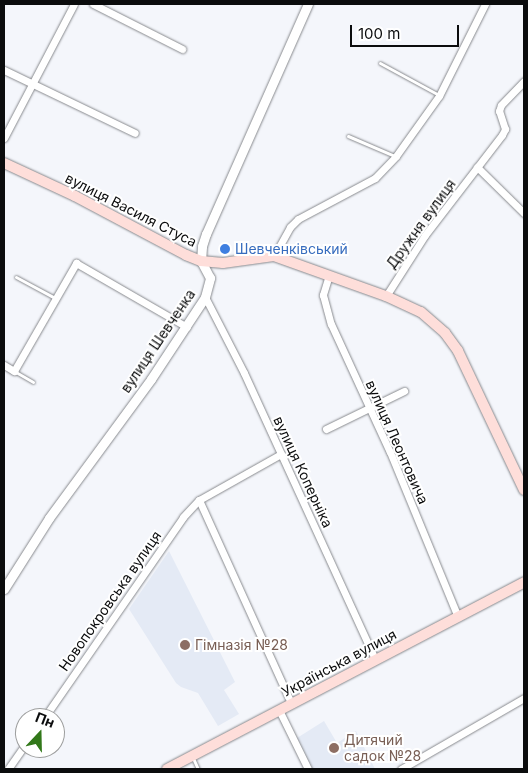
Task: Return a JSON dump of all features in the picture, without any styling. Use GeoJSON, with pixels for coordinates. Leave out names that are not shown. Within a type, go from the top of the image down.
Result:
{"type":"FeatureCollection","features":[{"type":"Feature","properties":{"kind":"main road","name":"вулиця Василя Стуса"},"geometry":{"type":"LineString","coordinates":[[4,163],[75,196],[177,251],[201,260],[223,263],[274,256],[386,296],[420,312],[437,324],[452,341],[465,363],[524,490]]}},
{"type":"Feature","properties":{"kind":"main road","name":"Українська вулиця"},"geometry":{"type":"LineString","coordinates":[[167,769],[524,582]]}},
{"type":"Feature","properties":{"kind":"street"},"geometry":{"type":"LineString","coordinates":[[4,138],[74,4]]}},
{"type":"Feature","properties":{"kind":"street"},"geometry":{"type":"LineString","coordinates":[[93,4],[182,49]]}},
{"type":"Feature","properties":{"kind":"street"},"geometry":{"type":"LineString","coordinates":[[201,260],[202,246],[219,201],[308,4]]}},
{"type":"Feature","properties":{"kind":"street"},"geometry":{"type":"LineString","coordinates":[[274,256],[290,227],[298,219],[375,178],[396,156],[439,96],[484,4]]}},
{"type":"Feature","properties":{"kind":"street"},"geometry":{"type":"LineString","coordinates":[[4,70],[135,133]]}},
{"type":"Feature","properties":{"kind":"street","name":"Дружня вулиця"},"geometry":{"type":"LineString","coordinates":[[386,296],[420,242],[505,129],[499,111],[501,105],[524,81]]}},
{"type":"Feature","properties":{"kind":"street"},"geometry":{"type":"LineString","coordinates":[[477,167],[524,213]]}},
{"type":"Feature","properties":{"kind":"street","name":"вулиця Шевченка"},"geometry":{"type":"LineString","coordinates":[[4,589],[49,518],[187,327],[205,297],[210,278],[201,260]]}},
{"type":"Feature","properties":{"kind":"street"},"geometry":{"type":"LineString","coordinates":[[4,365],[14,371],[76,263],[187,327]]}},
{"type":"Feature","properties":{"kind":"street","name":"вулиця Леонтовича"},"geometry":{"type":"LineString","coordinates":[[329,275],[323,295],[325,309],[390,452],[458,617]]}},
{"type":"Feature","properties":{"kind":"street","name":"вулиця Коперніка"},"geometry":{"type":"LineString","coordinates":[[205,297],[244,372],[375,659]]}},
{"type":"Feature","properties":{"kind":"street"},"geometry":{"type":"LineString","coordinates":[[326,429],[404,391]]}},
{"type":"Feature","properties":{"kind":"street","name":"Новопокровська вулиця"},"geometry":{"type":"LineString","coordinates":[[51,708],[183,517],[199,500],[281,454]]}},
{"type":"Feature","properties":{"kind":"street"},"geometry":{"type":"LineString","coordinates":[[199,500],[291,703]]}},
{"type":"Feature","properties":{"kind":"street"},"geometry":{"type":"LineString","coordinates":[[400,769],[524,698]]}},
{"type":"Feature","properties":{"kind":"street"},"geometry":{"type":"LineString","coordinates":[[279,710],[308,769]]}},
{"type":"Feature","properties":{"kind":"street"},"geometry":{"type":"LineString","coordinates":[[8,769],[16,758]]}},
{"type":"Feature","properties":{"kind":"lane"},"geometry":{"type":"LineString","coordinates":[[380,63],[439,96]]}},
{"type":"Feature","properties":{"kind":"lane"},"geometry":{"type":"LineString","coordinates":[[348,136],[396,156]]}},
{"type":"Feature","properties":{"kind":"lane"},"geometry":{"type":"LineString","coordinates":[[16,277],[55,298]]}},
{"type":"Feature","properties":{"kind":"lane"},"geometry":{"type":"LineString","coordinates":[[14,371],[33,382]]}},
{"type":"Feature","properties":{"kind":"lane"},"geometry":{"type":"LineString","coordinates":[[192,756],[198,769]]}},
{"type":"Feature","properties":{"kind":"shaded area","name":"Гімназія №28"},"geometry":{"type":"Polygon","coordinates":[[[169,551],[235,682],[224,690],[239,714],[218,726],[198,693],[181,687],[176,683],[129,609],[169,551]]]}},
{"type":"Feature","properties":{"kind":"shaded area","name":"Дитячий садок №28"},"geometry":{"type":"Polygon","coordinates":[[[324,721],[337,743],[356,731],[375,769],[313,769],[297,738],[324,721]]]}},
{"type":"Feature","properties":{"kind":"place","name":"Шевченківський"},"geometry":{"type":"Point","coordinates":[225,249]}},
{"type":"Feature","properties":{"kind":"place","name":"Гімназія №28"},"geometry":{"type":"Point","coordinates":[185,645]}},
{"type":"Feature","properties":{"kind":"place","name":"Дитячий садок №28"},"geometry":{"type":"Point","coordinates":[334,748]}}]}
